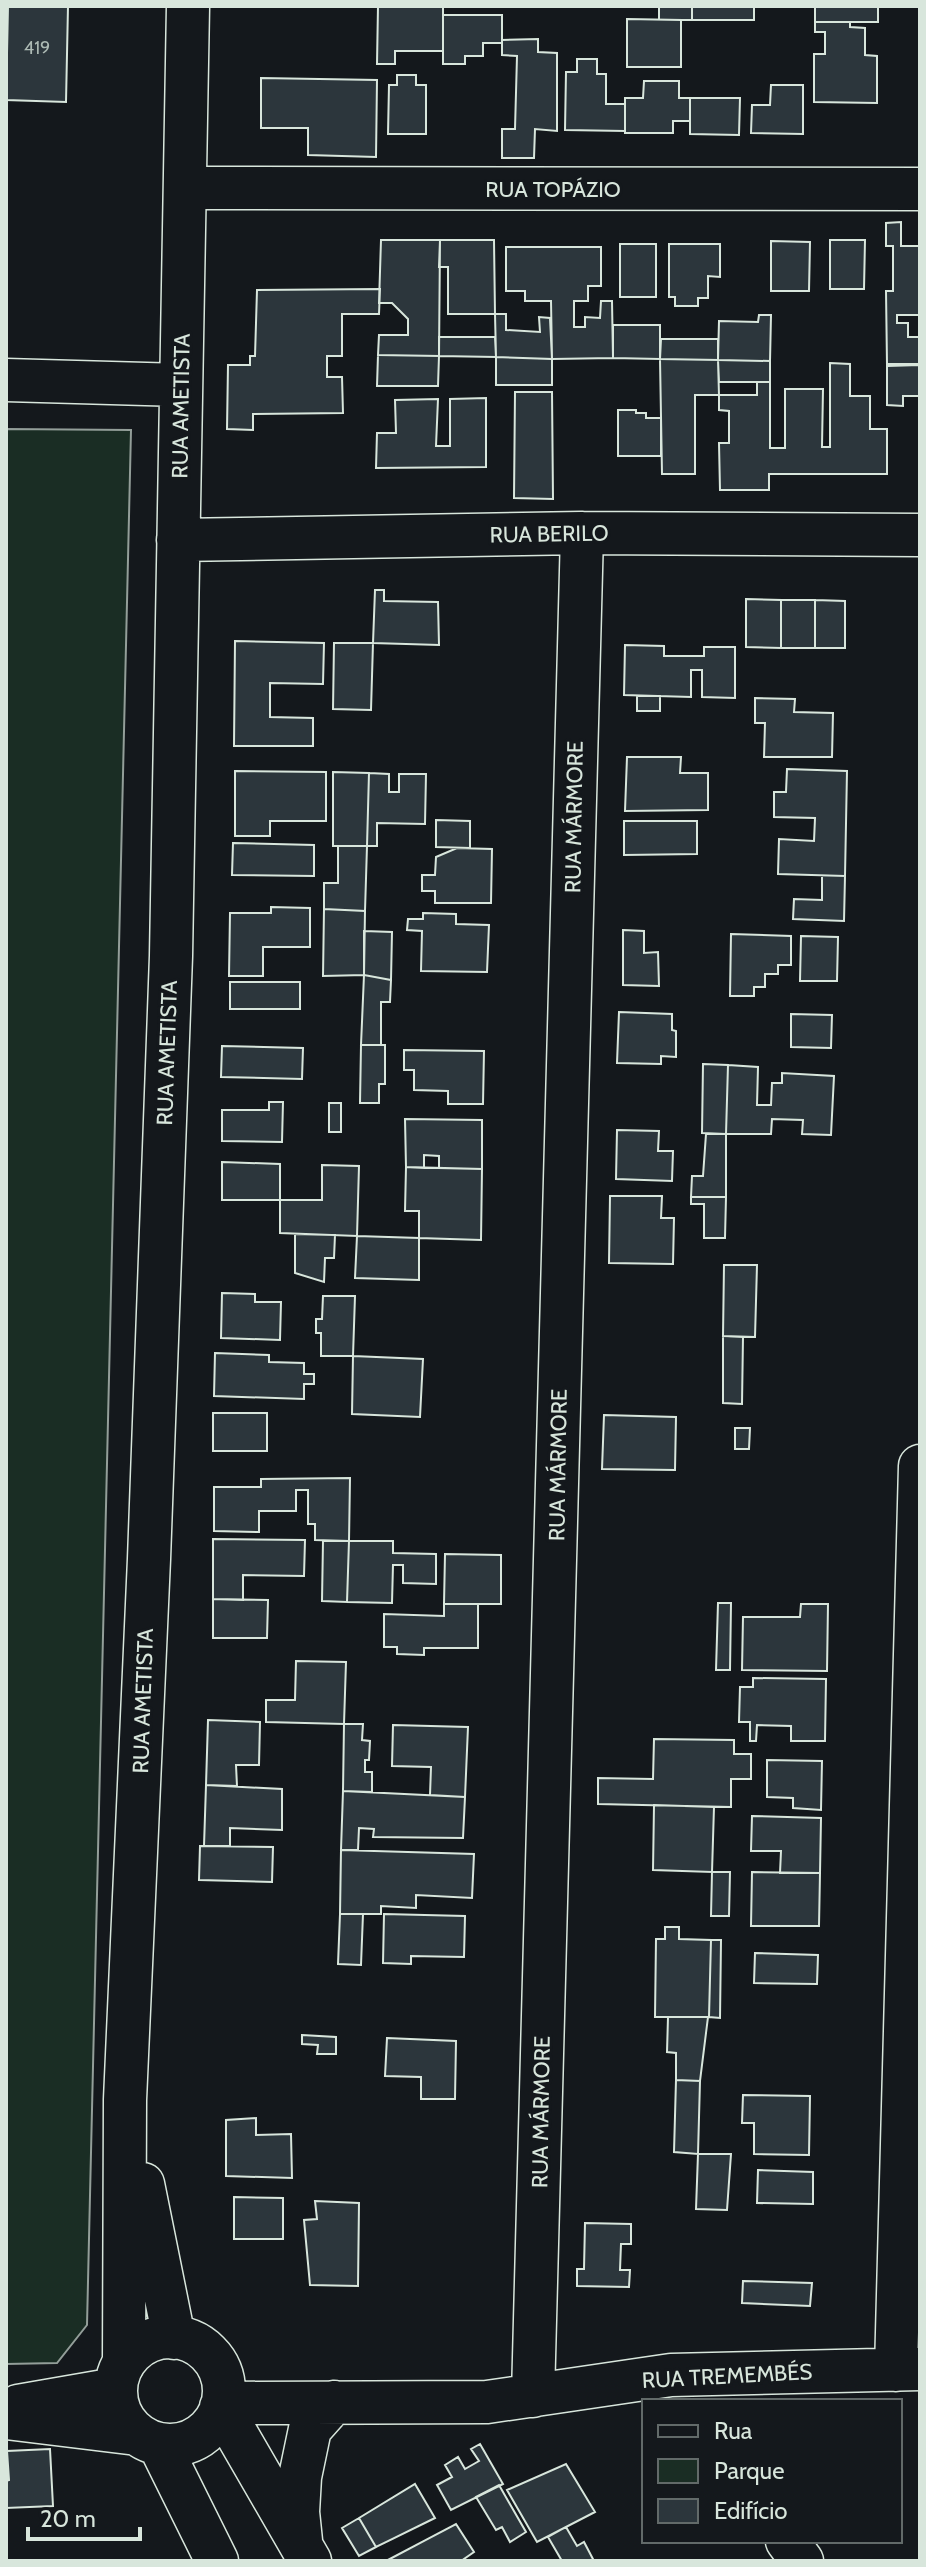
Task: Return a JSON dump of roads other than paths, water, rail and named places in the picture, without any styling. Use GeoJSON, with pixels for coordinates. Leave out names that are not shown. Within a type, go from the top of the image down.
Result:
{"type":"FeatureCollection","features":[{"type":"Feature","properties":{"kind":"street","name":"RUA AMETISTA"},"geometry":{"type":"LineString","coordinates":[[120,2376],[125,2100],[149,1559],[170,972],[188,6]]}},
{"type":"Feature","properties":{"kind":"street","name":"RUA TOPÁZIO"},"geometry":{"type":"LineString","coordinates":[[185,188],[920,189]]}},
{"type":"Feature","properties":{"kind":"street"},"geometry":{"type":"LineString","coordinates":[[6,380],[181,385]]}},
{"type":"Feature","properties":{"kind":"street","name":"RUA BERILO"},"geometry":{"type":"LineString","coordinates":[[178,540],[582,533],[920,535]]}},
{"type":"Feature","properties":{"kind":"street","name":"RUA MÁRMORE"},"geometry":{"type":"LineString","coordinates":[[533,2396],[582,533]]}},
{"type":"Feature","properties":{"kind":"street"},"geometry":{"type":"LineString","coordinates":[[908,2370],[920,1466]]}},
{"type":"Feature","properties":{"kind":"street","name":"RUA AMETISTA"},"geometry":{"type":"LineString","coordinates":[[125,2100],[174,2338]]}},
{"type":"Feature","properties":{"kind":"street"},"geometry":{"type":"LineString","coordinates":[[217,2561],[148,2439],[121,2414],[120,2376],[133,2351],[159,2338],[189,2341],[202,2348],[221,2394],[306,2554]]}},
{"type":"Feature","properties":{"kind":"street","name":"RUA TREMEMBÉS"},"geometry":{"type":"LineString","coordinates":[[221,2394],[334,2402],[487,2402],[533,2396],[908,2370]]}},
{"type":"Feature","properties":{"kind":"street"},"geometry":{"type":"LineString","coordinates":[[6,2408],[120,2376]]}},
{"type":"Feature","properties":{"kind":"street"},"geometry":{"type":"LineString","coordinates":[[6,2418],[176,2445],[192,2441],[206,2431],[217,2418],[221,2394]]}},
{"type":"Feature","properties":{"kind":"street","name":"RUA TREMEMBÉS"},"geometry":{"type":"LineString","coordinates":[[221,2394],[487,2402]]}},
{"type":"Feature","properties":{"kind":"street"},"geometry":{"type":"LineString","coordinates":[[306,2554],[298,2512],[300,2477],[310,2429],[334,2402]]}},
{"type":"Feature","properties":{"kind":"street"},"geometry":{"type":"LineString","coordinates":[[788,2543],[802,2561]]}}]}
